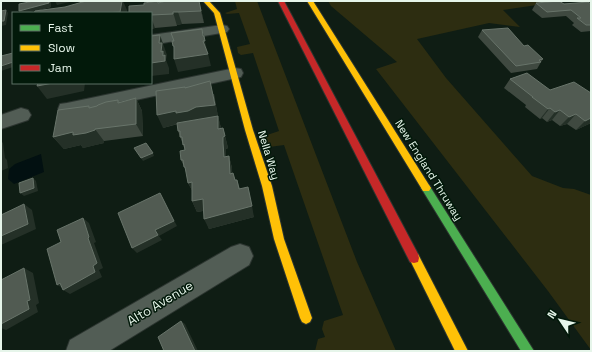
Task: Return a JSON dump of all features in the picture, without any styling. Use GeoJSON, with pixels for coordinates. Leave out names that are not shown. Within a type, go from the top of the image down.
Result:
{"type":"FeatureCollection","features":[{"type":"Feature","properties":{"kind":"main road","name":"Nella Way"},"geometry":{"type":"LineString","coordinates":[[206,1],[217,13],[235,73],[249,130],[267,186],[279,239],[306,318]]}},
{"type":"Feature","properties":{"kind":"main road"},"geometry":{"type":"LineString","coordinates":[[281,1],[462,351]]}},
{"type":"Feature","properties":{"kind":"main road","name":"New England Thruway"},"geometry":{"type":"LineString","coordinates":[[310,1],[528,351]]}},
{"type":"Feature","properties":{"kind":"street"},"geometry":{"type":"LineString","coordinates":[[152,40],[222,29]]}},
{"type":"Feature","properties":{"kind":"street"},"geometry":{"type":"LineString","coordinates":[[67,109],[112,91],[235,73]]}},
{"type":"Feature","properties":{"kind":"street"},"geometry":{"type":"LineString","coordinates":[[1,122],[21,115]]}},
{"type":"Feature","properties":{"kind":"street","name":"Alto Avenue"},"geometry":{"type":"LineString","coordinates":[[81,351],[240,256]]}},
{"type":"Feature","properties":{"kind":"shaded area"},"geometry":{"type":"Polygon","coordinates":[[[235,1],[257,1],[357,262],[396,351],[315,351],[318,339],[325,337],[322,329],[324,321],[343,315],[284,145],[269,147],[266,145],[264,136],[279,131],[253,53],[241,55],[238,53],[237,47],[250,44],[239,13],[225,13],[237,9],[235,1]]]}},
{"type":"Feature","properties":{"kind":"shaded area"},"geometry":{"type":"Polygon","coordinates":[[[328,1],[564,1],[503,10],[520,27],[489,23],[417,39],[446,78],[532,176],[563,188],[574,189],[591,195],[591,350],[548,291],[376,69],[397,62],[331,6],[328,1]]]}},
{"type":"Feature","properties":{"kind":"shaded area"},"geometry":{"type":"Polygon","coordinates":[[[41,154],[44,172],[14,184],[8,179],[9,169],[15,164],[41,154]]]}},
{"type":"Feature","properties":{"kind":"building"},"geometry":{"type":"Polygon","coordinates":[[[34,1],[49,1],[49,3],[19,11],[19,4],[34,1]]]}},
{"type":"Feature","properties":{"kind":"building"},"geometry":{"type":"Polygon","coordinates":[[[86,1],[122,1],[120,12],[34,12],[65,7],[86,1]]]}},
{"type":"Feature","properties":{"kind":"building"},"geometry":{"type":"Polygon","coordinates":[[[158,1],[158,3],[166,1],[199,1],[201,11],[173,12],[173,14],[152,15],[152,12],[129,12],[129,6],[144,5],[144,3],[158,1]]]}},
{"type":"Feature","properties":{"kind":"building"},"geometry":{"type":"Polygon","coordinates":[[[559,1],[564,4],[588,2],[591,4],[591,25],[586,25],[577,18],[581,18],[571,10],[547,12],[536,3],[559,1]]]}},
{"type":"Feature","properties":{"kind":"building"},"geometry":{"type":"Polygon","coordinates":[[[6,10],[4,21],[1,21],[1,11],[6,10]]]}},
{"type":"Feature","properties":{"kind":"building"},"geometry":{"type":"Polygon","coordinates":[[[508,28],[524,46],[528,45],[543,59],[539,60],[541,62],[516,66],[482,30],[508,28]]]}},
{"type":"Feature","properties":{"kind":"building"},"geometry":{"type":"Polygon","coordinates":[[[202,29],[205,41],[203,41],[208,54],[174,59],[174,46],[172,41],[174,41],[171,33],[202,29]]]}},
{"type":"Feature","properties":{"kind":"building"},"geometry":{"type":"Polygon","coordinates":[[[160,35],[159,43],[162,43],[161,52],[163,51],[163,56],[165,55],[165,61],[152,63],[152,36],[160,35]]]}},
{"type":"Feature","properties":{"kind":"building"},"geometry":{"type":"Polygon","coordinates":[[[12,53],[12,62],[1,66],[1,56],[12,53]]]}},
{"type":"Feature","properties":{"kind":"building"},"geometry":{"type":"Polygon","coordinates":[[[527,73],[550,90],[574,82],[591,93],[591,118],[585,121],[576,114],[569,117],[560,110],[555,112],[550,108],[548,109],[510,79],[527,73]]]}},
{"type":"Feature","properties":{"kind":"building"},"geometry":{"type":"Polygon","coordinates":[[[210,81],[215,105],[196,107],[188,111],[176,113],[176,111],[157,115],[156,91],[185,88],[210,81]]]}},
{"type":"Feature","properties":{"kind":"building"},"geometry":{"type":"Polygon","coordinates":[[[136,98],[136,124],[95,129],[86,133],[73,135],[73,132],[53,137],[58,110],[89,106],[89,108],[106,102],[118,100],[118,103],[136,98]]]}},
{"type":"Feature","properties":{"kind":"building"},"geometry":{"type":"Polygon","coordinates":[[[218,116],[218,129],[223,128],[225,136],[223,137],[224,157],[229,156],[230,174],[233,173],[235,180],[237,180],[239,189],[248,187],[252,206],[204,219],[203,199],[192,201],[192,182],[188,183],[183,160],[181,160],[180,151],[185,150],[182,137],[180,137],[180,131],[178,131],[177,123],[218,116]]]}},
{"type":"Feature","properties":{"kind":"building"},"geometry":{"type":"Polygon","coordinates":[[[146,143],[153,153],[141,158],[134,148],[146,143]]]}},
{"type":"Feature","properties":{"kind":"building"},"geometry":{"type":"Polygon","coordinates":[[[33,178],[34,188],[20,193],[19,183],[33,178]]]}},
{"type":"Feature","properties":{"kind":"building"},"geometry":{"type":"Polygon","coordinates":[[[160,193],[174,221],[155,230],[158,235],[132,248],[118,213],[160,193]]]}},
{"type":"Feature","properties":{"kind":"building"},"geometry":{"type":"Polygon","coordinates":[[[24,204],[28,224],[1,236],[1,215],[24,204]]]}},
{"type":"Feature","properties":{"kind":"building"},"geometry":{"type":"Polygon","coordinates":[[[83,218],[97,263],[93,266],[95,272],[63,290],[60,283],[57,285],[47,249],[61,242],[57,230],[83,218]]]}},
{"type":"Feature","properties":{"kind":"building"},"geometry":{"type":"Polygon","coordinates":[[[24,268],[30,300],[27,301],[29,309],[1,324],[1,280],[24,268]]]}},
{"type":"Feature","properties":{"kind":"building"},"geometry":{"type":"Polygon","coordinates":[[[181,321],[195,351],[164,351],[158,337],[181,321]]]}},
{"type":"Feature","properties":{"kind":"traffic: fast"},"geometry":{"type":"LineString","coordinates":[[426,188],[528,351]]}},
{"type":"Feature","properties":{"kind":"traffic: slow"},"geometry":{"type":"LineString","coordinates":[[206,1],[217,13],[249,130],[267,186],[279,239],[306,318]]}},
{"type":"Feature","properties":{"kind":"traffic: slow"},"geometry":{"type":"LineString","coordinates":[[310,1],[426,188]]}},
{"type":"Feature","properties":{"kind":"traffic: slow"},"geometry":{"type":"LineString","coordinates":[[414,258],[462,351]]}},
{"type":"Feature","properties":{"kind":"traffic: jam"},"geometry":{"type":"LineString","coordinates":[[281,1],[414,258]]}}]}
